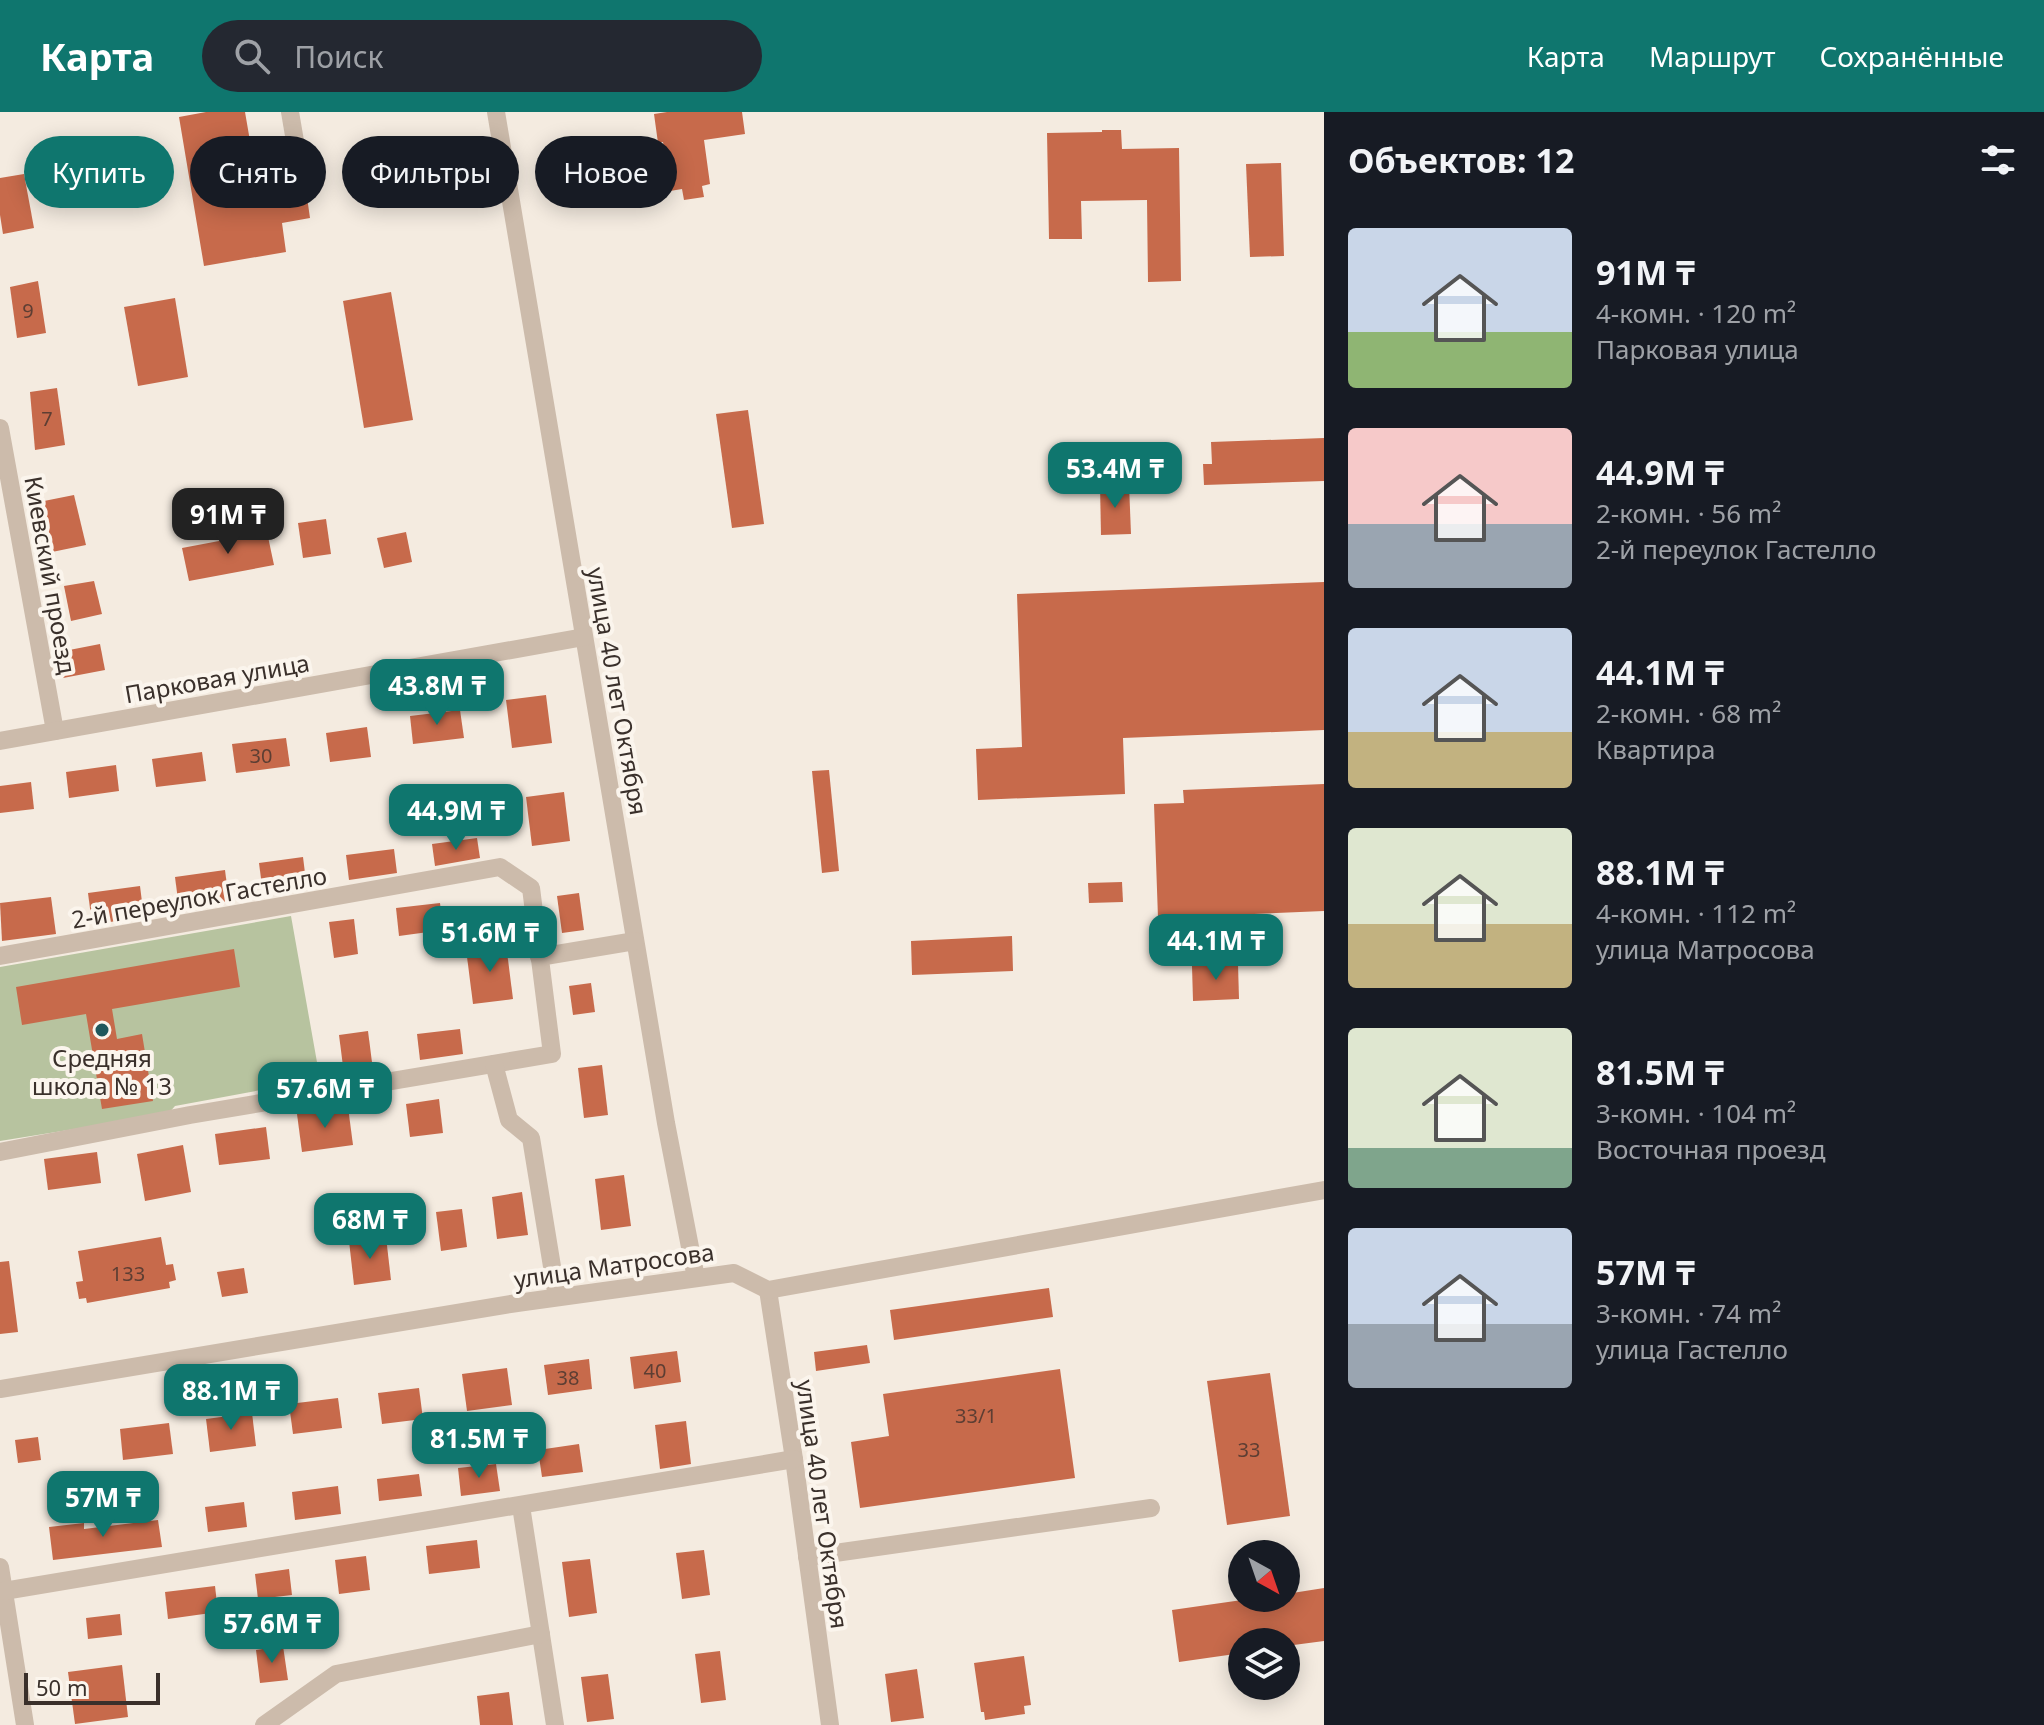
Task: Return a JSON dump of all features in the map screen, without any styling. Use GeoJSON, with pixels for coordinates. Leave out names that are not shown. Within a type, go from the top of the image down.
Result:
{"type":"FeatureCollection","features":[{"type":"Feature","properties":{"kind":"street"},"geometry":{"type":"LineString","coordinates":[[290,112],[294,136]]}},
{"type":"Feature","properties":{"kind":"street","name":"улица 40 лет Октября"},"geometry":{"type":"LineString","coordinates":[[496,112],[666,1123],[696,1278]]}},
{"type":"Feature","properties":{"kind":"street","name":"Киевский проезд"},"geometry":{"type":"LineString","coordinates":[[0,428],[55,731]]}},
{"type":"Feature","properties":{"kind":"street","name":"Парковая улица"},"geometry":{"type":"LineString","coordinates":[[0,741],[584,637]]}},
{"type":"Feature","properties":{"kind":"street","name":"2-й переулок Гастелло"},"geometry":{"type":"LineString","coordinates":[[0,956],[500,867],[531,888],[539,957]]}},
{"type":"Feature","properties":{"kind":"street"},"geometry":{"type":"LineString","coordinates":[[0,1152],[190,1115],[552,1054],[539,957],[635,941]]}},
{"type":"Feature","properties":{"kind":"street"},"geometry":{"type":"LineString","coordinates":[[494,1064],[509,1120],[531,1138],[557,1297]]}},
{"type":"Feature","properties":{"kind":"street"},"geometry":{"type":"LineString","coordinates":[[768,1290],[1324,1190]]}},
{"type":"Feature","properties":{"kind":"street","name":"улица Матросова"},"geometry":{"type":"LineString","coordinates":[[0,1389],[557,1297],[734,1273],[768,1290]]}},
{"type":"Feature","properties":{"kind":"street","name":"улица 40 лет Октября"},"geometry":{"type":"LineString","coordinates":[[768,1290],[830,1725]]}},
{"type":"Feature","properties":{"kind":"street"},"geometry":{"type":"LineString","coordinates":[[4,1591],[794,1459]]}},
{"type":"Feature","properties":{"kind":"street"},"geometry":{"type":"LineString","coordinates":[[521,1506],[555,1725]]}},
{"type":"Feature","properties":{"kind":"street"},"geometry":{"type":"LineString","coordinates":[[807,1557],[1151,1508]]}},
{"type":"Feature","properties":{"kind":"street"},"geometry":{"type":"LineString","coordinates":[[0,1567],[25,1725]]}},
{"type":"Feature","properties":{"kind":"street"},"geometry":{"type":"LineString","coordinates":[[264,1725],[336,1674],[541,1634]]}},
{"type":"Feature","properties":{"kind":"green space"},"geometry":{"type":"Polygon","coordinates":[[[291,916],[320,1079],[175,1106],[168,1114],[0,1141],[0,967],[291,916]]]}},
{"type":"Feature","properties":{"kind":"building"},"geometry":{"type":"Polygon","coordinates":[[[206,112],[245,112],[249,136],[190,136],[190,183],[179,117],[206,112]]]}},
{"type":"Feature","properties":{"kind":"building"},"geometry":{"type":"Polygon","coordinates":[[[742,112],[745,134],[704,140],[710,184],[702,186],[704,197],[684,200],[682,189],[677,190],[677,136],[657,136],[654,114],[742,112]]]}},
{"type":"Feature","properties":{"kind":"building"},"geometry":{"type":"Polygon","coordinates":[[[1121,130],[1122,149],[1179,148],[1181,281],[1148,282],[1147,200],[1081,201],[1082,239],[1049,239],[1047,133],[1121,130]]]}},
{"type":"Feature","properties":{"kind":"building"},"geometry":{"type":"Polygon","coordinates":[[[1281,163],[1284,256],[1250,257],[1246,164],[1281,163]]]}},
{"type":"Feature","properties":{"kind":"building"},"geometry":{"type":"Polygon","coordinates":[[[24,174],[24,208],[30,208],[34,228],[3,234],[0,178],[24,174]]]}},
{"type":"Feature","properties":{"kind":"building"},"geometry":{"type":"Polygon","coordinates":[[[194,208],[309,208],[310,218],[282,223],[286,252],[204,266],[194,208]]]}},
{"type":"Feature","properties":{"kind":"building"},"geometry":{"type":"Polygon","coordinates":[[[38,281],[46,333],[17,338],[10,287],[38,281]]]}},
{"type":"Feature","properties":{"kind":"building"},"geometry":{"type":"Polygon","coordinates":[[[391,292],[413,420],[364,428],[343,301],[391,292]]]}},
{"type":"Feature","properties":{"kind":"building"},"geometry":{"type":"Polygon","coordinates":[[[175,298],[188,377],[138,386],[124,307],[175,298]]]}},
{"type":"Feature","properties":{"kind":"building"},"geometry":{"type":"Polygon","coordinates":[[[57,388],[65,445],[35,450],[30,392],[57,388]]]}},
{"type":"Feature","properties":{"kind":"building"},"geometry":{"type":"Polygon","coordinates":[[[748,410],[764,524],[732,528],[716,414],[748,410]]]}},
{"type":"Feature","properties":{"kind":"building"},"geometry":{"type":"Polygon","coordinates":[[[1324,438],[1324,481],[1204,485],[1203,464],[1212,464],[1211,442],[1324,438]]]}},
{"type":"Feature","properties":{"kind":"building"},"geometry":{"type":"Polygon","coordinates":[[[1129,484],[1131,534],[1101,535],[1100,485],[1129,484]]]}},
{"type":"Feature","properties":{"kind":"building"},"geometry":{"type":"Polygon","coordinates":[[[74,495],[86,545],[52,552],[44,501],[74,495]]]}},
{"type":"Feature","properties":{"kind":"building"},"geometry":{"type":"Polygon","coordinates":[[[326,519],[331,554],[303,558],[298,523],[326,519]]]}},
{"type":"Feature","properties":{"kind":"building"},"geometry":{"type":"Polygon","coordinates":[[[267,532],[274,565],[189,581],[182,548],[267,532]]]}},
{"type":"Feature","properties":{"kind":"building"},"geometry":{"type":"Polygon","coordinates":[[[406,532],[412,562],[384,568],[377,538],[406,532]]]}},
{"type":"Feature","properties":{"kind":"building"},"geometry":{"type":"Polygon","coordinates":[[[94,581],[102,614],[71,621],[64,586],[94,581]]]}},
{"type":"Feature","properties":{"kind":"building"},"geometry":{"type":"Polygon","coordinates":[[[1324,582],[1324,730],[1123,738],[1125,794],[978,800],[976,749],[1022,747],[1017,594],[1324,582]]]}},
{"type":"Feature","properties":{"kind":"building"},"geometry":{"type":"Polygon","coordinates":[[[100,644],[105,670],[63,678],[59,652],[100,644]]]}},
{"type":"Feature","properties":{"kind":"building"},"geometry":{"type":"Polygon","coordinates":[[[546,695],[552,743],[512,748],[506,700],[546,695]]]}},
{"type":"Feature","properties":{"kind":"building"},"geometry":{"type":"Polygon","coordinates":[[[460,710],[464,738],[413,744],[410,716],[460,710]]]}},
{"type":"Feature","properties":{"kind":"building"},"geometry":{"type":"Polygon","coordinates":[[[367,727],[371,757],[330,762],[326,733],[367,727]]]}},
{"type":"Feature","properties":{"kind":"building"},"geometry":{"type":"Polygon","coordinates":[[[286,738],[290,766],[236,773],[232,744],[286,738]]]}},
{"type":"Feature","properties":{"kind":"building"},"geometry":{"type":"Polygon","coordinates":[[[202,752],[206,781],[156,787],[152,759],[202,752]]]}},
{"type":"Feature","properties":{"kind":"building"},"geometry":{"type":"Polygon","coordinates":[[[116,765],[119,791],[69,798],[66,772],[116,765]]]}},
{"type":"Feature","properties":{"kind":"building"},"geometry":{"type":"Polygon","coordinates":[[[829,770],[839,871],[822,873],[812,771],[829,770]]]}},
{"type":"Feature","properties":{"kind":"building"},"geometry":{"type":"Polygon","coordinates":[[[31,782],[34,809],[0,813],[0,786],[31,782]]]}},
{"type":"Feature","properties":{"kind":"building"},"geometry":{"type":"Polygon","coordinates":[[[1324,784],[1324,911],[1158,918],[1154,804],[1184,803],[1183,790],[1324,784]]]}},
{"type":"Feature","properties":{"kind":"building"},"geometry":{"type":"Polygon","coordinates":[[[564,792],[570,841],[532,846],[526,797],[564,792]]]}},
{"type":"Feature","properties":{"kind":"building"},"geometry":{"type":"Polygon","coordinates":[[[477,838],[480,858],[435,866],[432,844],[477,838]]]}},
{"type":"Feature","properties":{"kind":"building"},"geometry":{"type":"Polygon","coordinates":[[[394,849],[397,873],[349,880],[346,855],[394,849]]]}},
{"type":"Feature","properties":{"kind":"building"},"geometry":{"type":"Polygon","coordinates":[[[303,857],[307,889],[263,894],[259,863],[303,857]]]}},
{"type":"Feature","properties":{"kind":"building"},"geometry":{"type":"Polygon","coordinates":[[[225,870],[229,901],[179,908],[175,877],[225,870]]]}},
{"type":"Feature","properties":{"kind":"building"},"geometry":{"type":"Polygon","coordinates":[[[1122,882],[1123,902],[1089,903],[1088,883],[1122,882]]]}},
{"type":"Feature","properties":{"kind":"building"},"geometry":{"type":"Polygon","coordinates":[[[140,886],[144,918],[92,924],[88,893],[140,886]]]}},
{"type":"Feature","properties":{"kind":"building"},"geometry":{"type":"Polygon","coordinates":[[[579,893],[584,930],[562,933],[557,896],[579,893]]]}},
{"type":"Feature","properties":{"kind":"building"},"geometry":{"type":"Polygon","coordinates":[[[51,897],[56,934],[2,941],[0,903],[51,897]]]}},
{"type":"Feature","properties":{"kind":"building"},"geometry":{"type":"Polygon","coordinates":[[[440,903],[443,930],[399,936],[396,908],[440,903]]]}},
{"type":"Feature","properties":{"kind":"building"},"geometry":{"type":"Polygon","coordinates":[[[354,919],[358,954],[334,958],[329,922],[354,919]]]}},
{"type":"Feature","properties":{"kind":"building"},"geometry":{"type":"Polygon","coordinates":[[[1012,936],[1013,971],[912,975],[911,941],[1012,936]]]}},
{"type":"Feature","properties":{"kind":"building"},"geometry":{"type":"Polygon","coordinates":[[[506,944],[513,999],[473,1004],[466,949],[506,944]]]}},
{"type":"Feature","properties":{"kind":"building","name":"Средняя школа № 13"},"geometry":{"type":"Polygon","coordinates":[[[234,949],[240,987],[112,1009],[117,1039],[142,1034],[153,1101],[102,1109],[86,1014],[22,1025],[16,987],[234,949]]]}},
{"type":"Feature","properties":{"kind":"building"},"geometry":{"type":"Polygon","coordinates":[[[1238,964],[1239,999],[1193,1001],[1192,966],[1238,964]]]}},
{"type":"Feature","properties":{"kind":"building"},"geometry":{"type":"Polygon","coordinates":[[[591,983],[595,1012],[573,1015],[569,986],[591,983]]]}},
{"type":"Feature","properties":{"kind":"building"},"geometry":{"type":"Polygon","coordinates":[[[460,1029],[463,1054],[420,1060],[417,1034],[460,1029]]]}},
{"type":"Feature","properties":{"kind":"building"},"geometry":{"type":"Polygon","coordinates":[[[368,1031],[373,1070],[344,1074],[339,1035],[368,1031]]]}},
{"type":"Feature","properties":{"kind":"building"},"geometry":{"type":"Polygon","coordinates":[[[602,1065],[608,1115],[584,1118],[578,1068],[602,1065]]]}},
{"type":"Feature","properties":{"kind":"building"},"geometry":{"type":"Polygon","coordinates":[[[439,1099],[443,1133],[410,1137],[406,1104],[439,1099]]]}},
{"type":"Feature","properties":{"kind":"building"},"geometry":{"type":"Polygon","coordinates":[[[348,1107],[353,1145],[302,1152],[297,1114],[348,1107]]]}},
{"type":"Feature","properties":{"kind":"building"},"geometry":{"type":"Polygon","coordinates":[[[266,1127],[270,1159],[219,1165],[215,1134],[266,1127]]]}},
{"type":"Feature","properties":{"kind":"building"},"geometry":{"type":"Polygon","coordinates":[[[183,1145],[191,1192],[145,1201],[137,1154],[183,1145]]]}},
{"type":"Feature","properties":{"kind":"building"},"geometry":{"type":"Polygon","coordinates":[[[97,1152],[101,1183],[48,1190],[44,1159],[97,1152]]]}},
{"type":"Feature","properties":{"kind":"building"},"geometry":{"type":"Polygon","coordinates":[[[624,1175],[631,1226],[601,1230],[595,1179],[624,1175]]]}},
{"type":"Feature","properties":{"kind":"building"},"geometry":{"type":"Polygon","coordinates":[[[522,1192],[528,1235],[497,1239],[492,1197],[522,1192]]]}},
{"type":"Feature","properties":{"kind":"building"},"geometry":{"type":"Polygon","coordinates":[[[462,1209],[467,1247],[441,1251],[436,1212],[462,1209]]]}},
{"type":"Feature","properties":{"kind":"building"},"geometry":{"type":"Polygon","coordinates":[[[161,1237],[166,1265],[173,1264],[176,1280],[169,1282],[170,1288],[87,1303],[86,1298],[79,1299],[76,1282],[83,1281],[78,1251],[161,1237]]]}},
{"type":"Feature","properties":{"kind":"building"},"geometry":{"type":"Polygon","coordinates":[[[386,1237],[391,1280],[354,1285],[349,1241],[386,1237]]]}},
{"type":"Feature","properties":{"kind":"building"},"geometry":{"type":"Polygon","coordinates":[[[9,1261],[18,1332],[0,1334],[0,1262],[9,1261]]]}},
{"type":"Feature","properties":{"kind":"building"},"geometry":{"type":"Polygon","coordinates":[[[244,1268],[248,1293],[222,1297],[217,1272],[244,1268]]]}},
{"type":"Feature","properties":{"kind":"building"},"geometry":{"type":"Polygon","coordinates":[[[1049,1288],[1053,1317],[894,1340],[890,1310],[1049,1288]]]}},
{"type":"Feature","properties":{"kind":"building"},"geometry":{"type":"Polygon","coordinates":[[[867,1345],[870,1363],[816,1371],[814,1352],[867,1345]]]}},
{"type":"Feature","properties":{"kind":"building"},"geometry":{"type":"Polygon","coordinates":[[[677,1351],[681,1382],[634,1389],[630,1357],[677,1351]]]}},
{"type":"Feature","properties":{"kind":"building"},"geometry":{"type":"Polygon","coordinates":[[[589,1359],[592,1389],[548,1395],[544,1365],[589,1359]]]}},
{"type":"Feature","properties":{"kind":"building"},"geometry":{"type":"Polygon","coordinates":[[[507,1368],[512,1405],[467,1411],[462,1374],[507,1368]]]}},
{"type":"Feature","properties":{"kind":"building"},"geometry":{"type":"Polygon","coordinates":[[[1060,1369],[1075,1478],[860,1508],[851,1442],[889,1436],[883,1394],[1060,1369]]]}},
{"type":"Feature","properties":{"kind":"building"},"geometry":{"type":"Polygon","coordinates":[[[1270,1373],[1290,1516],[1227,1525],[1207,1381],[1270,1373]]]}},
{"type":"Feature","properties":{"kind":"building"},"geometry":{"type":"Polygon","coordinates":[[[419,1388],[423,1419],[382,1424],[378,1393],[419,1388]]]}},
{"type":"Feature","properties":{"kind":"building"},"geometry":{"type":"Polygon","coordinates":[[[338,1398],[342,1428],[293,1434],[289,1404],[338,1398]]]}},
{"type":"Feature","properties":{"kind":"building"},"geometry":{"type":"Polygon","coordinates":[[[252,1413],[256,1446],[210,1452],[206,1419],[252,1413]]]}},
{"type":"Feature","properties":{"kind":"building"},"geometry":{"type":"Polygon","coordinates":[[[686,1421],[691,1464],[660,1469],[655,1425],[686,1421]]]}},
{"type":"Feature","properties":{"kind":"building"},"geometry":{"type":"Polygon","coordinates":[[[169,1423],[173,1454],[123,1460],[120,1429],[169,1423]]]}},
{"type":"Feature","properties":{"kind":"building"},"geometry":{"type":"Polygon","coordinates":[[[38,1437],[41,1460],[18,1463],[15,1440],[38,1437]]]}},
{"type":"Feature","properties":{"kind":"building"},"geometry":{"type":"Polygon","coordinates":[[[579,1444],[583,1472],[542,1477],[538,1450],[579,1444]]]}},
{"type":"Feature","properties":{"kind":"building"},"geometry":{"type":"Polygon","coordinates":[[[496,1464],[500,1491],[461,1496],[458,1468],[496,1464]]]}},
{"type":"Feature","properties":{"kind":"building"},"geometry":{"type":"Polygon","coordinates":[[[419,1474],[422,1496],[379,1501],[377,1479],[419,1474]]]}},
{"type":"Feature","properties":{"kind":"building"},"geometry":{"type":"Polygon","coordinates":[[[338,1486],[341,1514],[295,1520],[292,1492],[338,1486]]]}},
{"type":"Feature","properties":{"kind":"building"},"geometry":{"type":"Polygon","coordinates":[[[244,1502],[247,1527],[208,1532],[205,1507],[244,1502]]]}},
{"type":"Feature","properties":{"kind":"building"},"geometry":{"type":"Polygon","coordinates":[[[158,1520],[162,1547],[53,1560],[49,1527],[84,1523],[84,1529],[158,1520]]]}},
{"type":"Feature","properties":{"kind":"building"},"geometry":{"type":"Polygon","coordinates":[[[477,1540],[480,1568],[429,1574],[426,1546],[477,1540]]]}},
{"type":"Feature","properties":{"kind":"building"},"geometry":{"type":"Polygon","coordinates":[[[704,1550],[710,1595],[682,1599],[676,1553],[704,1550]]]}},
{"type":"Feature","properties":{"kind":"building"},"geometry":{"type":"Polygon","coordinates":[[[366,1556],[370,1590],[339,1594],[335,1560],[366,1556]]]}},
{"type":"Feature","properties":{"kind":"building"},"geometry":{"type":"Polygon","coordinates":[[[590,1559],[597,1613],[569,1617],[562,1562],[590,1559]]]}},
{"type":"Feature","properties":{"kind":"building"},"geometry":{"type":"Polygon","coordinates":[[[289,1569],[292,1595],[258,1599],[255,1574],[289,1569]]]}},
{"type":"Feature","properties":{"kind":"building"},"geometry":{"type":"Polygon","coordinates":[[[215,1586],[218,1612],[168,1619],[165,1592],[215,1586]]]}},
{"type":"Feature","properties":{"kind":"building"},"geometry":{"type":"Polygon","coordinates":[[[1324,1588],[1324,1641],[1300,1644],[1300,1628],[1228,1628],[1228,1655],[1179,1662],[1172,1610],[1228,1602],[1228,1612],[1300,1612],[1300,1592],[1324,1588]]]}},
{"type":"Feature","properties":{"kind":"building"},"geometry":{"type":"Polygon","coordinates":[[[120,1614],[122,1635],[88,1639],[86,1618],[120,1614]]]}},
{"type":"Feature","properties":{"kind":"building"},"geometry":{"type":"Polygon","coordinates":[[[283,1646],[288,1680],[260,1683],[256,1650],[283,1646]]]}},
{"type":"Feature","properties":{"kind":"building"},"geometry":{"type":"Polygon","coordinates":[[[720,1651],[726,1700],[701,1703],[695,1654],[720,1651]]]}},
{"type":"Feature","properties":{"kind":"building"},"geometry":{"type":"Polygon","coordinates":[[[1024,1656],[1031,1705],[1024,1706],[1025,1714],[985,1720],[984,1712],[981,1712],[974,1663],[1024,1656]]]}},
{"type":"Feature","properties":{"kind":"building"},"geometry":{"type":"Polygon","coordinates":[[[122,1665],[128,1717],[75,1724],[68,1672],[122,1665]]]}},
{"type":"Feature","properties":{"kind":"building"},"geometry":{"type":"Polygon","coordinates":[[[917,1669],[924,1718],[891,1722],[885,1674],[917,1669]]]}},
{"type":"Feature","properties":{"kind":"building"},"geometry":{"type":"Polygon","coordinates":[[[608,1674],[614,1719],[587,1722],[581,1677],[608,1674]]]}},
{"type":"Feature","properties":{"kind":"building"},"geometry":{"type":"Polygon","coordinates":[[[509,1692],[513,1725],[480,1725],[477,1696],[509,1692]]]}},
{"type":"Feature","properties":{"kind":"place","name":"Средняя школа № 13"},"geometry":{"type":"Point","coordinates":[102,1030]}}]}
